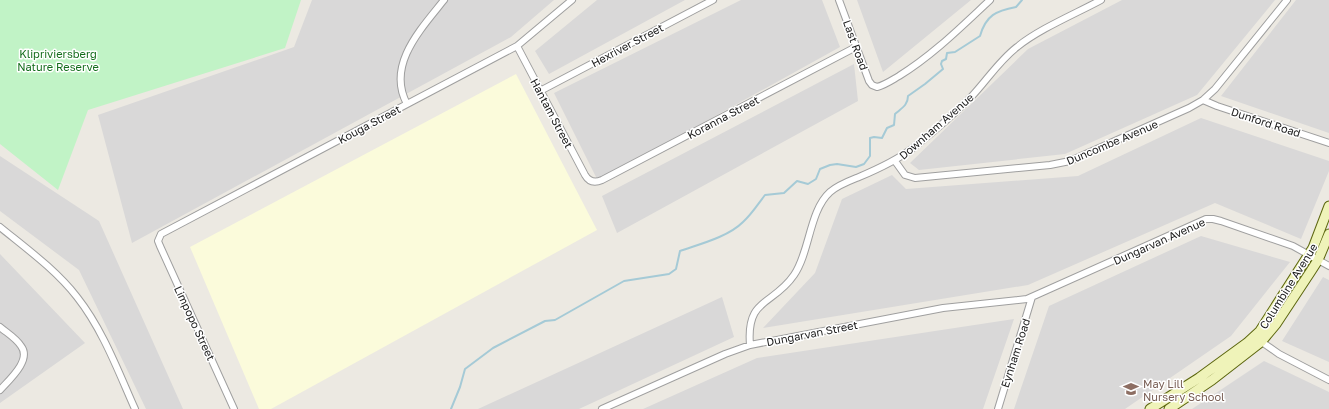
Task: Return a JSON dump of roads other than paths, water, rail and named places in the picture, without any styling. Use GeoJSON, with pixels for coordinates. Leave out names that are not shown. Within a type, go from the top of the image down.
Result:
{"type":"FeatureCollection","features":[{"type":"Feature","properties":{"kind":"main road","name":"Columbine Avenue"},"geometry":{"type":"LineString","coordinates":[[1258,339],[1266,322],[1310,254],[1329,206]]}},
{"type":"Feature","properties":{"kind":"main road","name":"Columbine Avenue"},"geometry":{"type":"LineString","coordinates":[[1150,409],[1169,407],[1199,378],[1258,339],[1276,324],[1318,260],[1329,234]]}},
{"type":"Feature","properties":{"kind":"street"},"geometry":{"type":"LineString","coordinates":[[407,104],[402,96],[400,86],[406,56],[412,41],[444,0]]}},
{"type":"Feature","properties":{"kind":"street","name":"Kouga Street"},"geometry":{"type":"LineString","coordinates":[[159,237],[164,231],[517,46],[572,0]]}},
{"type":"Feature","properties":{"kind":"street","name":"Hexriver Street"},"geometry":{"type":"LineString","coordinates":[[540,91],[713,0]]}},
{"type":"Feature","properties":{"kind":"street","name":"Last Road"},"geometry":{"type":"LineString","coordinates":[[839,0],[869,81],[875,86],[881,86],[889,82],[921,61],[990,0]]}},
{"type":"Feature","properties":{"kind":"street","name":"Downham Avenue"},"geometry":{"type":"LineString","coordinates":[[750,345],[749,331],[752,318],[760,306],[783,287],[794,275],[802,259],[814,221],[825,198],[837,187],[895,161],[913,148],[972,96],[1016,48],[1036,34],[1102,0]]}},
{"type":"Feature","properties":{"kind":"street","name":"Duncombe Avenue"},"geometry":{"type":"LineString","coordinates":[[895,161],[902,172],[912,178],[1060,164],[1087,154],[1189,108],[1203,100],[1226,75],[1286,0]]}},
{"type":"Feature","properties":{"kind":"street","name":"Hantam Street"},"geometry":{"type":"LineString","coordinates":[[517,46],[586,177],[589,180]]}},
{"type":"Feature","properties":{"kind":"street","name":"Koranna Street"},"geometry":{"type":"LineString","coordinates":[[589,180],[595,182],[602,180],[856,47]]}},
{"type":"Feature","properties":{"kind":"street","name":"Dunford Road"},"geometry":{"type":"LineString","coordinates":[[1203,100],[1216,106],[1329,143]]}},
{"type":"Feature","properties":{"kind":"street","name":"Dungarvan Avenue"},"geometry":{"type":"LineString","coordinates":[[1032,297],[1206,219],[1221,221],[1286,243],[1310,254],[1329,266]]}},
{"type":"Feature","properties":{"kind":"street"},"geometry":{"type":"LineString","coordinates":[[0,227],[56,274],[77,298],[103,339],[135,409]]}},
{"type":"Feature","properties":{"kind":"street","name":"Limpopo Street"},"geometry":{"type":"LineString","coordinates":[[159,237],[158,242],[234,409]]}},
{"type":"Feature","properties":{"kind":"street","name":"Dungarvan Street"},"geometry":{"type":"LineString","coordinates":[[602,409],[725,354],[750,345],[943,308],[1021,300],[1032,297]]}},
{"type":"Feature","properties":{"kind":"street","name":"Eynham Road"},"geometry":{"type":"LineString","coordinates":[[998,409],[1032,297]]}},
{"type":"Feature","properties":{"kind":"street"},"geometry":{"type":"LineString","coordinates":[[0,327],[20,344],[24,354],[23,360],[18,369],[0,390]]}},
{"type":"Feature","properties":{"kind":"street"},"geometry":{"type":"LineString","coordinates":[[1258,339],[1279,354],[1329,380]]}},
{"type":"Feature","properties":{"kind":"waterway"},"geometry":{"type":"LineString","coordinates":[[451,409],[460,387],[465,369],[493,348],[545,321],[555,320],[624,281],[669,274],[676,269],[680,251],[713,240],[730,232],[749,216],[765,195],[784,193],[797,181],[808,184],[816,179],[820,169],[830,165],[837,164],[856,167],[864,164],[870,156],[870,138],[882,138],[887,128],[894,125],[895,114],[906,104],[908,96],[943,69],[941,64],[942,61],[946,59],[947,53],[955,52],[980,36],[985,23],[993,15],[997,12],[1016,7],[1022,0]]}},
{"type":"Feature","properties":{"kind":"place","name":"May Lill Nursery School"},"geometry":{"type":"Point","coordinates":[1131,389]}},
{"type":"Feature","properties":{"kind":"park label","name":"Klipriviersberg Nature Reserve"},"geometry":{"type":"Point","coordinates":[58,59]}}]}
